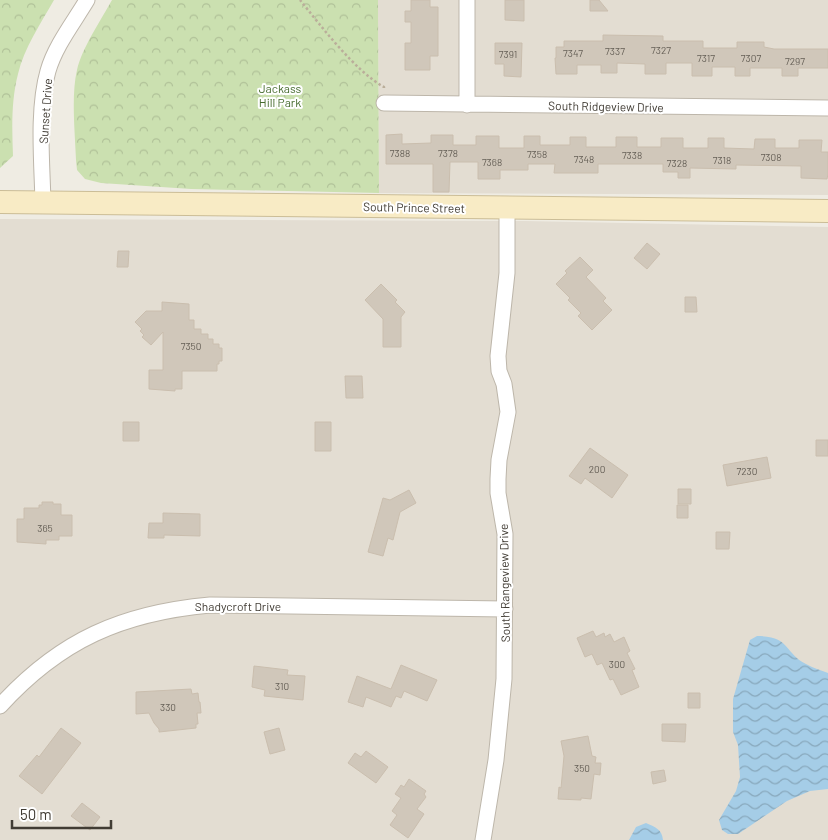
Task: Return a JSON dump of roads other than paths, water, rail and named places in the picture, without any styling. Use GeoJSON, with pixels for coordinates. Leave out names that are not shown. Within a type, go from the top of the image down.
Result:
{"type":"FeatureCollection","features":[{"type":"Feature","properties":{"kind":"street","name":"Sunset Drive"},"geometry":{"type":"LineString","coordinates":[[43,202],[42,118],[48,70],[56,51],[87,0]]}},
{"type":"Feature","properties":{"kind":"street"},"geometry":{"type":"LineString","coordinates":[[467,0],[467,105]]}},
{"type":"Feature","properties":{"kind":"street","name":"South Ridgeview Drive"},"geometry":{"type":"LineString","coordinates":[[384,103],[828,108]]}},
{"type":"Feature","properties":{"kind":"street","name":"South Prince Street"},"geometry":{"type":"LineString","coordinates":[[0,202],[828,211]]}},
{"type":"Feature","properties":{"kind":"street","name":"South Rangeview Drive"},"geometry":{"type":"LineString","coordinates":[[483,840],[500,735],[504,679],[505,534],[498,493],[498,479],[508,412],[498,356],[507,272],[507,208]]}},
{"type":"Feature","properties":{"kind":"street","name":"Shadycroft Drive"},"geometry":{"type":"LineString","coordinates":[[0,706],[37,670],[83,639],[116,624],[145,614],[174,608],[210,605],[505,609]]}},
{"type":"Feature","properties":{"kind":"water"},"geometry":{"type":"Polygon","coordinates":[[[757,636],[768,637],[782,642],[799,660],[828,673],[828,789],[810,791],[787,801],[738,834],[728,834],[722,830],[719,820],[736,791],[740,777],[738,745],[733,732],[733,699],[750,640],[757,636]]]}},
{"type":"Feature","properties":{"kind":"water"},"geometry":{"type":"Polygon","coordinates":[[[646,823],[660,831],[663,840],[629,840],[636,827],[646,823]]]}},
{"type":"Feature","properties":{"kind":"park label","name":"Jackass Hill Park"},"geometry":{"type":"Point","coordinates":[280,95]}}]}
